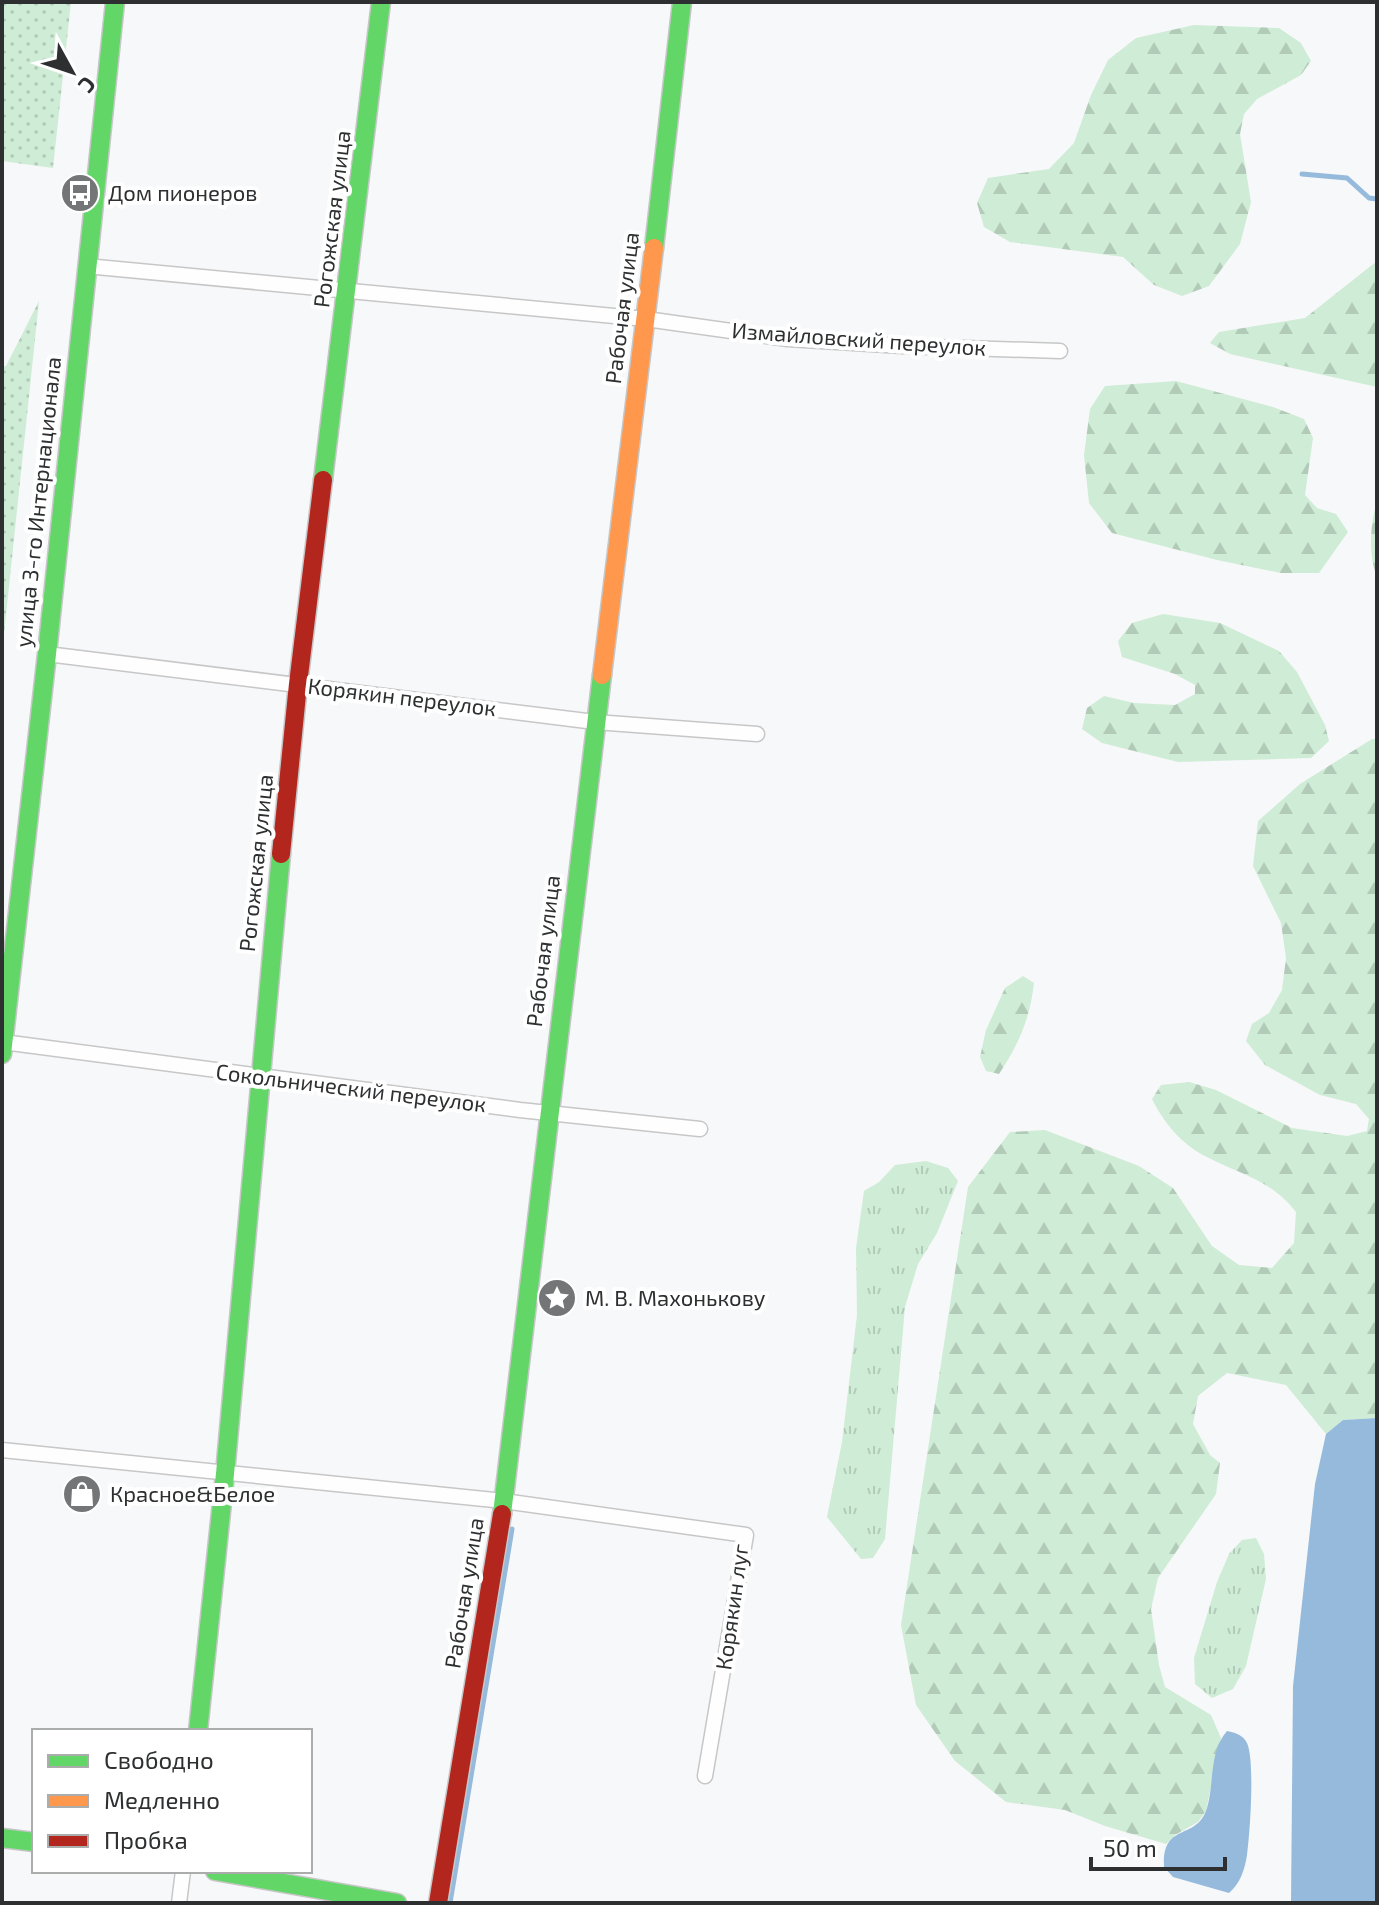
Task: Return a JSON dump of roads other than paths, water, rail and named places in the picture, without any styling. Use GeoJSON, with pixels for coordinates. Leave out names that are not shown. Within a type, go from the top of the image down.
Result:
{"type":"FeatureCollection","features":[{"type":"Feature","properties":{"kind":"main road","name":"улица 3-го Интернационала"},"geometry":{"type":"LineString","coordinates":[[3,1048],[115,2]]}},
{"type":"Feature","properties":{"kind":"main road","name":"Рогожская улица"},"geometry":{"type":"LineString","coordinates":[[198,1729],[225,1474],[259,1076],[298,684],[381,2]]}},
{"type":"Feature","properties":{"kind":"main road","name":"Рабочая улица"},"geometry":{"type":"LineString","coordinates":[[438,1903],[504,1501],[547,1113],[646,319],[682,2]]}},
{"type":"Feature","properties":{"kind":"main road"},"geometry":{"type":"LineString","coordinates":[[2,1838],[32,1842]]}},
{"type":"Feature","properties":{"kind":"main road"},"geometry":{"type":"LineString","coordinates":[[226,1873],[397,1903]]}},
{"type":"Feature","properties":{"kind":"street","name":"Измайловский переулок"},"geometry":{"type":"LineString","coordinates":[[86,266],[646,319],[788,339],[1060,351]]}},
{"type":"Feature","properties":{"kind":"street","name":"Корякин переулок"},"geometry":{"type":"LineString","coordinates":[[47,654],[595,722],[757,734]]}},
{"type":"Feature","properties":{"kind":"street","name":"Сокольнический переулок"},"geometry":{"type":"LineString","coordinates":[[3,1048],[700,1129]]}},
{"type":"Feature","properties":{"kind":"street"},"geometry":{"type":"LineString","coordinates":[[2,1450],[504,1501]]}},
{"type":"Feature","properties":{"kind":"street","name":"Корякин луг"},"geometry":{"type":"LineString","coordinates":[[504,1501],[746,1535],[705,1776]]}},
{"type":"Feature","properties":{"kind":"street"},"geometry":{"type":"LineString","coordinates":[[179,1903],[183,1873]]}},
{"type":"Feature","properties":{"kind":"water"},"geometry":{"type":"Polygon","coordinates":[[[1377,1418],[1377,1903],[1291,1903],[1293,1686],[1315,1484],[1326,1434],[1343,1420],[1377,1418]]]}},
{"type":"Feature","properties":{"kind":"water"},"geometry":{"type":"Polygon","coordinates":[[[1227,1731],[1239,1735],[1247,1743],[1251,1780],[1246,1860],[1239,1881],[1229,1893],[1173,1877],[1164,1867],[1168,1843],[1194,1826],[1206,1811],[1214,1759],[1227,1731]]]}},
{"type":"Feature","properties":{"kind":"waterway"},"geometry":{"type":"LineString","coordinates":[[1302,174],[1347,178],[1369,198],[1377,199]]}},
{"type":"Feature","properties":{"kind":"waterway"},"geometry":{"type":"LineString","coordinates":[[450,1903],[512,1529]]}},
{"type":"Feature","properties":{"kind":"place","name":"Дом пионеров"},"geometry":{"type":"Point","coordinates":[80,193]}},
{"type":"Feature","properties":{"kind":"place","name":"М. В. Махонькову"},"geometry":{"type":"Point","coordinates":[557,1298]}},
{"type":"Feature","properties":{"kind":"place","name":"Красное&Белое"},"geometry":{"type":"Point","coordinates":[82,1494]}}]}
